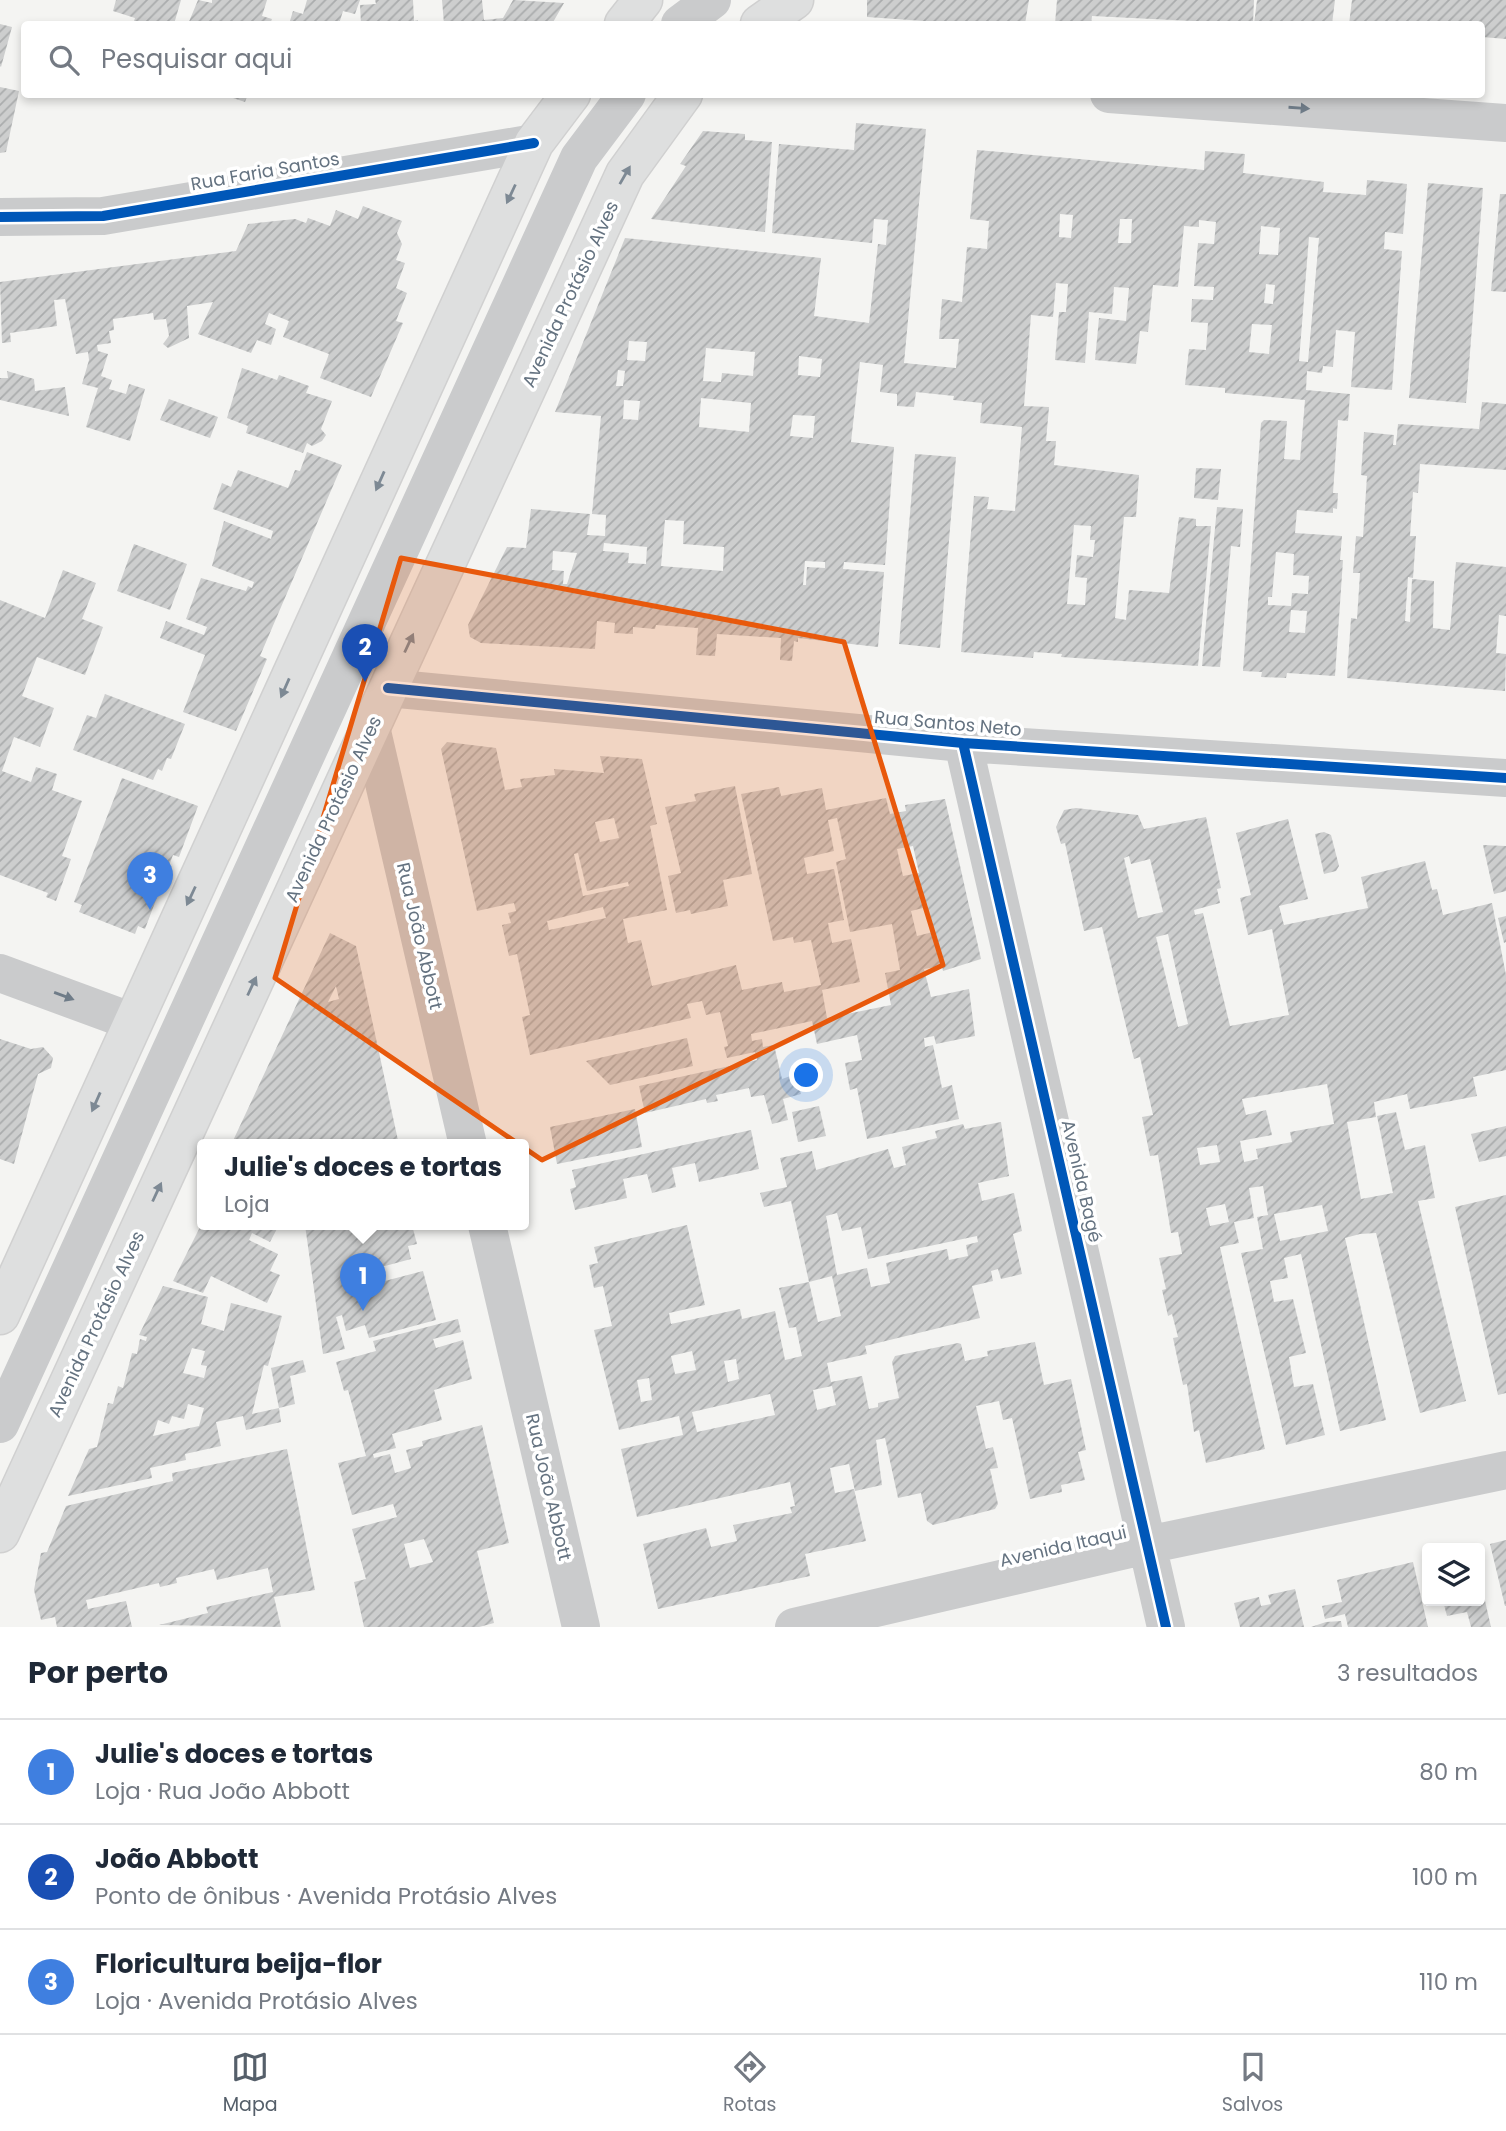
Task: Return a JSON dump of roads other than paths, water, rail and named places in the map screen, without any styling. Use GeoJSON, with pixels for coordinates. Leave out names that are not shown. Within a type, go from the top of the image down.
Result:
{"type":"FeatureCollection","features":[{"type":"Feature","properties":{"kind":"main road"},"geometry":{"type":"LineString","coordinates":[[626,21],[643,0]]}},
{"type":"Feature","properties":{"kind":"main road"},"geometry":{"type":"LineString","coordinates":[[764,21],[794,0]]}},
{"type":"Feature","properties":{"kind":"main road"},"geometry":{"type":"LineString","coordinates":[[0,1315],[534,143],[568,98]]}},
{"type":"Feature","properties":{"kind":"main road","name":"Avenida Protásio Alves"},"geometry":{"type":"LineString","coordinates":[[3,1527],[625,174],[679,98]]}},
{"type":"Feature","properties":{"kind":"street"},"geometry":{"type":"LineString","coordinates":[[684,21],[712,0]]}},
{"type":"Feature","properties":{"kind":"street"},"geometry":{"type":"LineString","coordinates":[[0,1424],[579,158],[624,98]]}},
{"type":"Feature","properties":{"kind":"street"},"geometry":{"type":"LineString","coordinates":[[1163,98],[1506,123]]}},
{"type":"Feature","properties":{"kind":"street","name":"Rua Faria Santos"},"geometry":{"type":"LineString","coordinates":[[0,217],[103,216],[534,143]]}},
{"type":"Feature","properties":{"kind":"street"},"geometry":{"type":"LineString","coordinates":[[396,558],[428,375]]}},
{"type":"Feature","properties":{"kind":"street"},"geometry":{"type":"LineString","coordinates":[[396,558],[514,414]]}},
{"type":"Feature","properties":{"kind":"street","name":"Rua Santos Neto"},"geometry":{"type":"LineString","coordinates":[[388,688],[963,743],[1506,778]]}},
{"type":"Feature","properties":{"kind":"street","name":"Rua João Abbott"},"geometry":{"type":"LineString","coordinates":[[371,727],[467,1139]]}},
{"type":"Feature","properties":{"kind":"street","name":"Avenida Bagé"},"geometry":{"type":"LineString","coordinates":[[963,743],[1166,1627]]}},
{"type":"Feature","properties":{"kind":"street"},"geometry":{"type":"LineString","coordinates":[[0,973],[133,1022]]}},
{"type":"Feature","properties":{"kind":"street","name":"Rua João Abbott"},"geometry":{"type":"LineString","coordinates":[[488,1230],[582,1627]]}},
{"type":"Feature","properties":{"kind":"street"},"geometry":{"type":"LineString","coordinates":[[0,1367],[86,1236]]}},
{"type":"Feature","properties":{"kind":"street"},"geometry":{"type":"LineString","coordinates":[[3,1527],[86,1236]]}},
{"type":"Feature","properties":{"kind":"street","name":"Avenida Itaqui"},"geometry":{"type":"LineString","coordinates":[[794,1627],[1147,1545],[1506,1469]]}},
{"type":"Feature","properties":{"kind":"place","name":"João Abbott"},"geometry":{"type":"Point","coordinates":[365,682]}},
{"type":"Feature","properties":{"kind":"place","name":"Floricultura beija-flor"},"geometry":{"type":"Point","coordinates":[150,910]}},
{"type":"Feature","properties":{"kind":"place","name":"Julie's doces e tortas"},"geometry":{"type":"Point","coordinates":[363,1311]}}]}
